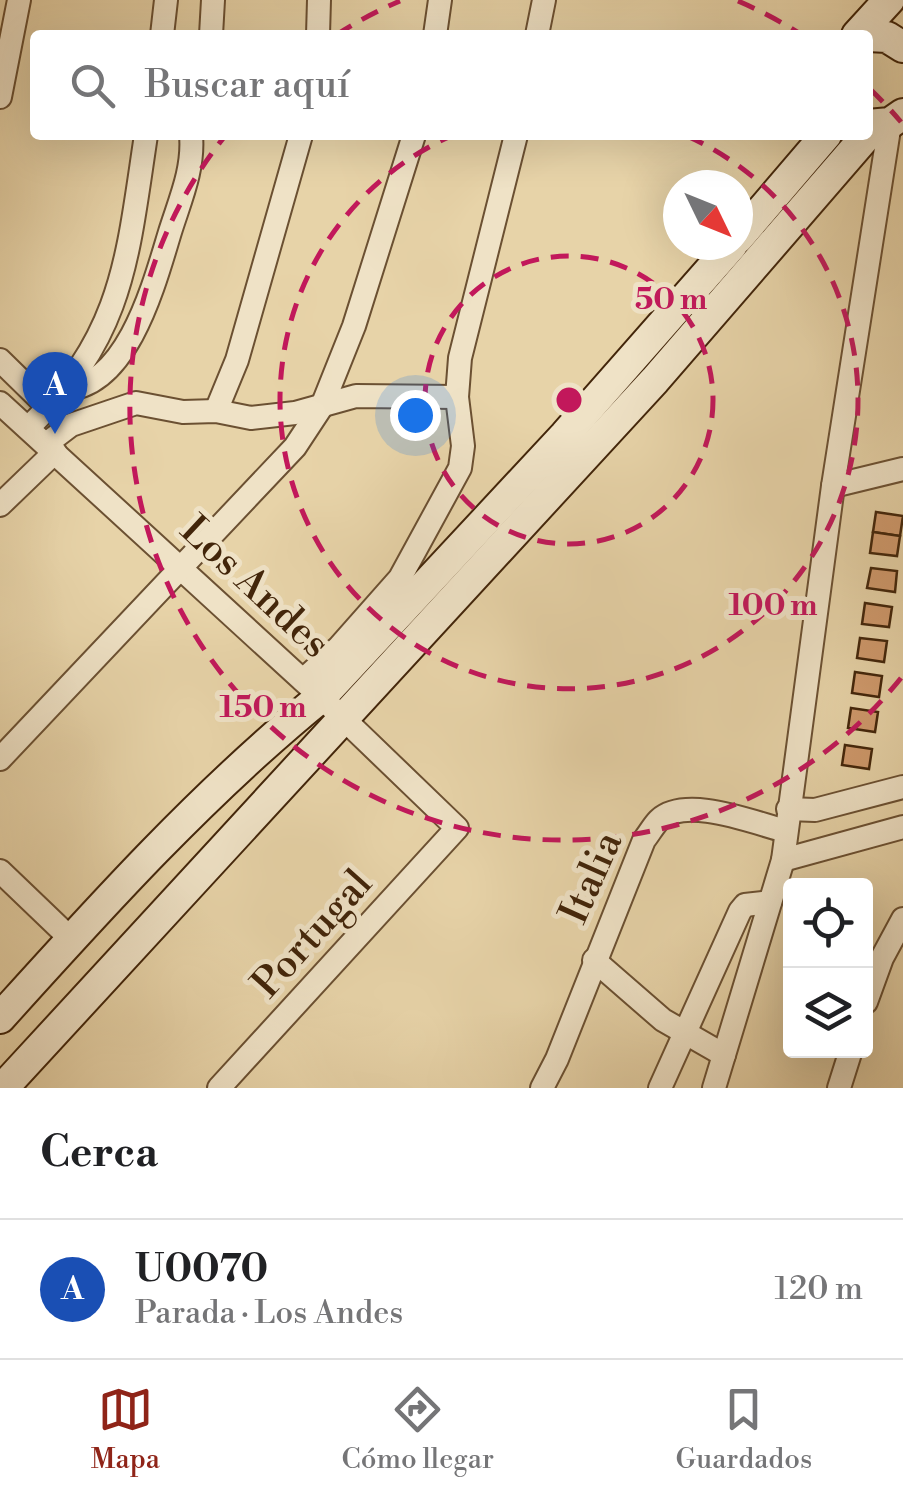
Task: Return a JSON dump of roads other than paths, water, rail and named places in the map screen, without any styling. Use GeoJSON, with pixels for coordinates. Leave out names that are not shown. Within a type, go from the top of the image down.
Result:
{"type":"FeatureCollection","features":[{"type":"Feature","properties":{"kind":"street"},"geometry":{"type":"LineString","coordinates":[[0,98],[19,0]]}},
{"type":"Feature","properties":{"kind":"street"},"geometry":{"type":"LineString","coordinates":[[163,30],[166,0]]}},
{"type":"Feature","properties":{"kind":"street"},"geometry":{"type":"LineString","coordinates":[[211,30],[213,0]]}},
{"type":"Feature","properties":{"kind":"street"},"geometry":{"type":"LineString","coordinates":[[318,30],[319,0]]}},
{"type":"Feature","properties":{"kind":"street"},"geometry":{"type":"LineString","coordinates":[[436,30],[440,0]]}},
{"type":"Feature","properties":{"kind":"street"},"geometry":{"type":"LineString","coordinates":[[538,30],[544,0]]}},
{"type":"Feature","properties":{"kind":"street"},"geometry":{"type":"LineString","coordinates":[[862,30],[890,0]]}},
{"type":"Feature","properties":{"kind":"street"},"geometry":{"type":"LineString","coordinates":[[873,36],[888,38],[903,46]]}},
{"type":"Feature","properties":{"kind":"street"},"geometry":{"type":"LineString","coordinates":[[714,1088],[783,860],[879,126]]}},
{"type":"Feature","properties":{"kind":"street"},"geometry":{"type":"LineString","coordinates":[[0,505],[43,442],[49,408],[100,336],[124,272],[145,140]]}},
{"type":"Feature","properties":{"kind":"street"},"geometry":{"type":"LineString","coordinates":[[65,389],[91,384],[124,348],[137,325],[150,298],[189,175],[191,140]]}},
{"type":"Feature","properties":{"kind":"street"},"geometry":{"type":"LineString","coordinates":[[216,411],[237,360],[300,140]]}},
{"type":"Feature","properties":{"kind":"street"},"geometry":{"type":"LineString","coordinates":[[0,759],[295,447],[322,406],[354,326],[412,140]]}},
{"type":"Feature","properties":{"kind":"street"},"geometry":{"type":"LineString","coordinates":[[0,1018],[71,938],[285,726],[340,647],[413,560],[460,468],[460,358],[515,140]]}},
{"type":"Feature","properties":{"kind":"street"},"geometry":{"type":"LineString","coordinates":[[753,220],[822,140]]}},
{"type":"Feature","properties":{"kind":"street"},"geometry":{"type":"LineString","coordinates":[[3,1088],[655,380],[867,140]]}},
{"type":"Feature","properties":{"kind":"street"},"geometry":{"type":"LineString","coordinates":[[312,688],[565,435],[719,260]]}},
{"type":"Feature","properties":{"kind":"street"},"geometry":{"type":"LineString","coordinates":[[0,360],[49,408]]}},
{"type":"Feature","properties":{"kind":"street"},"geometry":{"type":"LineString","coordinates":[[43,442],[71,425],[136,403],[251,418],[356,396],[457,397]]}},
{"type":"Feature","properties":{"kind":"street","name":"Los Andes"},"geometry":{"type":"LineString","coordinates":[[0,402],[312,688],[457,828]]}},
{"type":"Feature","properties":{"kind":"street"},"geometry":{"type":"LineString","coordinates":[[833,486],[903,469]]}},
{"type":"Feature","properties":{"kind":"street"},"geometry":{"type":"LineString","coordinates":[[787,820],[903,787]]}},
{"type":"Feature","properties":{"kind":"street","name":"Italia"},"geometry":{"type":"LineString","coordinates":[[542,1088],[558,1059],[644,840],[660,818],[678,810],[699,809],[787,820]]}},
{"type":"Feature","properties":{"kind":"street"},"geometry":{"type":"LineString","coordinates":[[783,860],[903,827]]}},
{"type":"Feature","properties":{"kind":"street","name":"Portugal"},"geometry":{"type":"LineString","coordinates":[[219,1088],[457,828]]}},
{"type":"Feature","properties":{"kind":"street"},"geometry":{"type":"LineString","coordinates":[[0,871],[71,938]]}},
{"type":"Feature","properties":{"kind":"street"},"geometry":{"type":"LineString","coordinates":[[660,1088],[740,911],[745,905],[770,902]]}},
{"type":"Feature","properties":{"kind":"street"},"geometry":{"type":"LineString","coordinates":[[873,983],[903,920]]}},
{"type":"Feature","properties":{"kind":"street"},"geometry":{"type":"LineString","coordinates":[[594,960],[663,1020],[724,1056]]}},
{"type":"Feature","properties":{"kind":"street"},"geometry":{"type":"LineString","coordinates":[[839,1088],[848,1058]]}},
{"type":"Feature","properties":{"kind":"place","name":"U0070"},"geometry":{"type":"Point","coordinates":[55,434]}}]}
